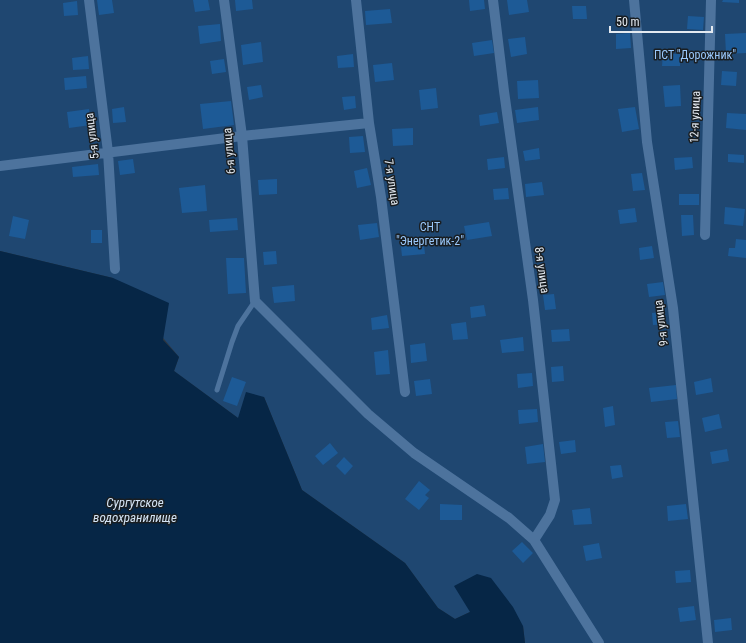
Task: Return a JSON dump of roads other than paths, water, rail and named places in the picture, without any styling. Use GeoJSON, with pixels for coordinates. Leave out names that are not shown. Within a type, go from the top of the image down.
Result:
{"type":"FeatureCollection","features":[{"type":"Feature","properties":{"kind":"street","name":"5-я улица"},"geometry":{"type":"LineString","coordinates":[[89,0],[108,152],[115,269]]}},
{"type":"Feature","properties":{"kind":"street","name":"6-я улица"},"geometry":{"type":"LineString","coordinates":[[224,0],[242,136],[255,301]]}},
{"type":"Feature","properties":{"kind":"street","name":"7-я улица"},"geometry":{"type":"LineString","coordinates":[[356,0],[369,123],[382,197],[405,392]]}},
{"type":"Feature","properties":{"kind":"street","name":"8-я улица"},"geometry":{"type":"LineString","coordinates":[[493,0],[533,300],[555,500],[550,515],[534,540]]}},
{"type":"Feature","properties":{"kind":"street","name":"9-я улица"},"geometry":{"type":"LineString","coordinates":[[634,0],[647,142],[673,308],[708,643]]}},
{"type":"Feature","properties":{"kind":"street","name":"12-я улица"},"geometry":{"type":"LineString","coordinates":[[705,235],[711,0]]}},
{"type":"Feature","properties":{"kind":"street"},"geometry":{"type":"LineString","coordinates":[[0,166],[242,136],[369,123]]}},
{"type":"Feature","properties":{"kind":"street"},"geometry":{"type":"LineString","coordinates":[[255,301],[368,414],[414,453],[509,518],[534,540],[599,643]]}},
{"type":"Feature","properties":{"kind":"lane"},"geometry":{"type":"LineString","coordinates":[[217,390],[238,326],[255,301]]}},
{"type":"Feature","properties":{"kind":"water","name":"Сургутское водохранилище"},"geometry":{"type":"Polygon","coordinates":[[[0,251],[113,278],[169,303],[163,340],[179,357],[174,371],[238,418],[246,392],[264,397],[302,490],[405,563],[438,608],[455,619],[470,612],[454,586],[477,574],[491,578],[513,607],[523,626],[525,643],[0,643],[0,251]]]}},
{"type":"Feature","properties":{"kind":"park label","name":"ПСТ \"Дорожник\""},"geometry":{"type":"Point","coordinates":[695,55]}},
{"type":"Feature","properties":{"kind":"park label","name":"СHТ \"Энергетик-2\""},"geometry":{"type":"Point","coordinates":[430,234]}}]}
